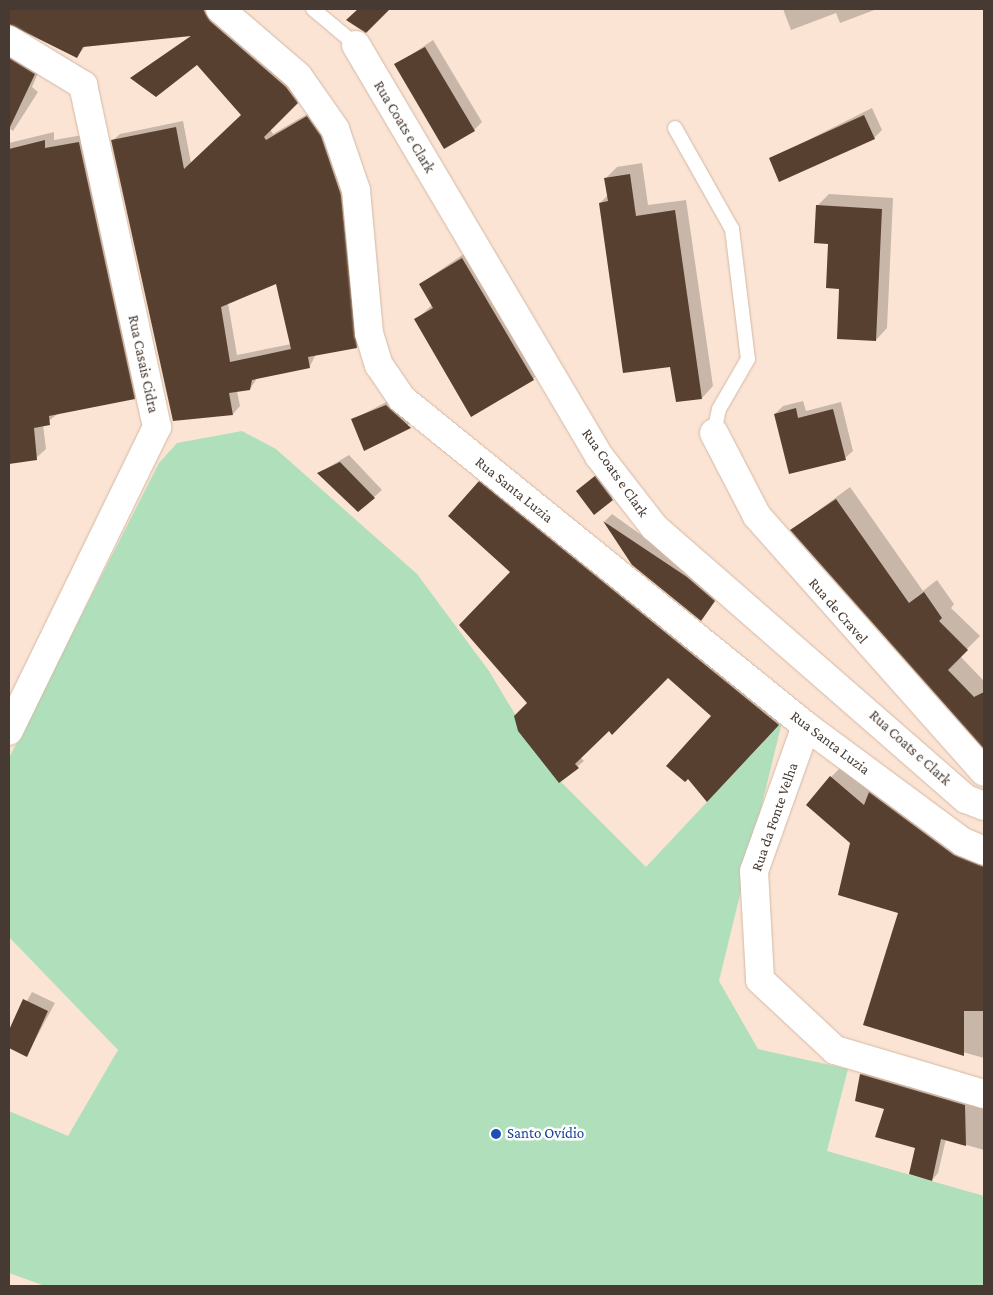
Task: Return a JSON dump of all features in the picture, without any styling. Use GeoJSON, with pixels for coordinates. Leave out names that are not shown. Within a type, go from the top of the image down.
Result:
{"type":"FeatureCollection","features":[{"type":"Feature","properties":{"kind":"street","name":"Rua Santa Luzia"},"geometry":{"type":"LineString","coordinates":[[220,9],[298,76],[335,129],[356,190],[369,332],[379,365],[402,399],[806,726],[963,842],[984,851]]}},
{"type":"Feature","properties":{"kind":"street","name":"Rua Casais Cidra"},"geometry":{"type":"LineString","coordinates":[[9,40],[83,84],[157,427],[9,731]]}},
{"type":"Feature","properties":{"kind":"street","name":"Rua Coats e Clark"},"geometry":{"type":"LineString","coordinates":[[356,45],[599,456],[654,527],[966,799],[984,806]]}},
{"type":"Feature","properties":{"kind":"street","name":"Rua de Cravel"},"geometry":{"type":"LineString","coordinates":[[714,433],[757,516],[984,772]]}},
{"type":"Feature","properties":{"kind":"street","name":"Rua da Fonte Velha"},"geometry":{"type":"LineString","coordinates":[[806,726],[754,871],[760,980],[835,1050],[984,1094]]}},
{"type":"Feature","properties":{"kind":"lane"},"geometry":{"type":"LineString","coordinates":[[313,9],[356,45]]}},
{"type":"Feature","properties":{"kind":"lane"},"geometry":{"type":"LineString","coordinates":[[675,128],[733,238],[748,360],[719,409],[714,433]]}},
{"type":"Feature","properties":{"kind":"green space","name":"Santo Ovídio"},"geometry":{"type":"Polygon","coordinates":[[[242,431],[276,449],[417,574],[489,671],[548,769],[646,867],[782,722],[719,981],[758,1049],[848,1069],[827,1151],[984,1196],[984,1286],[45,1286],[9,1273],[9,1111],[68,1136],[118,1050],[9,937],[9,758],[159,463],[177,443],[242,431]]]}},
{"type":"Feature","properties":{"kind":"building"},"geometry":{"type":"Polygon","coordinates":[[[9,9],[203,9],[210,21],[286,87],[298,103],[264,137],[266,140],[307,116],[321,136],[341,195],[357,348],[308,357],[310,368],[252,380],[250,390],[229,393],[233,415],[173,421],[111,140],[176,127],[184,169],[241,115],[197,65],[156,97],[130,78],[191,36],[83,47],[77,58],[9,24],[9,9]],[[276,284],[221,307],[230,362],[291,349],[276,284]]]}},
{"type":"Feature","properties":{"kind":"building"},"geometry":{"type":"Polygon","coordinates":[[[358,9],[390,9],[366,33],[346,20],[358,9]]]}},
{"type":"Feature","properties":{"kind":"building"},"geometry":{"type":"Polygon","coordinates":[[[425,47],[475,131],[444,149],[394,64],[425,47]]]}},
{"type":"Feature","properties":{"kind":"building"},"geometry":{"type":"Polygon","coordinates":[[[9,58],[35,74],[9,129],[9,58]]]}},
{"type":"Feature","properties":{"kind":"building"},"geometry":{"type":"Polygon","coordinates":[[[864,115],[875,139],[779,182],[769,158],[864,115]]]}},
{"type":"Feature","properties":{"kind":"building"},"geometry":{"type":"Polygon","coordinates":[[[45,140],[45,148],[79,142],[135,399],[49,416],[50,425],[34,428],[37,460],[9,464],[9,149],[45,140]]]}},
{"type":"Feature","properties":{"kind":"building"},"geometry":{"type":"Polygon","coordinates":[[[630,174],[636,216],[675,210],[702,399],[676,402],[670,367],[623,373],[599,203],[608,201],[604,178],[630,174]]]}},
{"type":"Feature","properties":{"kind":"building"},"geometry":{"type":"Polygon","coordinates":[[[816,205],[882,209],[876,341],[837,339],[839,289],[826,288],[828,244],[814,243],[816,205]]]}},
{"type":"Feature","properties":{"kind":"building"},"geometry":{"type":"Polygon","coordinates":[[[462,258],[534,380],[471,417],[414,319],[433,308],[419,284],[462,258]]]}},
{"type":"Feature","properties":{"kind":"building"},"geometry":{"type":"Polygon","coordinates":[[[386,405],[411,428],[364,451],[351,419],[386,405]]]}},
{"type":"Feature","properties":{"kind":"building"},"geometry":{"type":"Polygon","coordinates":[[[796,408],[798,418],[833,409],[846,460],[789,474],[774,414],[796,408]]]}},
{"type":"Feature","properties":{"kind":"building"},"geometry":{"type":"Polygon","coordinates":[[[340,462],[375,498],[358,512],[317,473],[340,462]]]}},
{"type":"Feature","properties":{"kind":"building"},"geometry":{"type":"Polygon","coordinates":[[[595,476],[613,500],[594,515],[576,491],[595,476]]]}},
{"type":"Feature","properties":{"kind":"building"},"geometry":{"type":"Polygon","coordinates":[[[479,481],[779,725],[707,802],[688,779],[685,782],[666,766],[711,716],[668,678],[612,735],[609,731],[575,764],[579,768],[559,783],[518,731],[514,716],[527,703],[459,625],[510,572],[448,516],[479,481]]]}},
{"type":"Feature","properties":{"kind":"building"},"geometry":{"type":"Polygon","coordinates":[[[836,499],[909,603],[924,592],[942,618],[939,621],[968,650],[948,670],[974,697],[984,692],[984,749],[790,530],[836,499]]]}},
{"type":"Feature","properties":{"kind":"building"},"geometry":{"type":"Polygon","coordinates":[[[603,521],[687,577],[715,601],[701,621],[632,565],[603,521]]]}},
{"type":"Feature","properties":{"kind":"building"},"geometry":{"type":"Polygon","coordinates":[[[830,776],[864,805],[869,792],[954,855],[984,867],[984,1011],[964,1011],[964,1056],[863,1025],[898,913],[838,895],[850,843],[806,805],[830,776]]]}},
{"type":"Feature","properties":{"kind":"building"},"geometry":{"type":"Polygon","coordinates":[[[23,999],[48,1011],[27,1057],[9,1048],[9,1030],[23,999]]]}},
{"type":"Feature","properties":{"kind":"building"},"geometry":{"type":"Polygon","coordinates":[[[860,1074],[965,1105],[966,1146],[941,1139],[932,1181],[909,1174],[915,1148],[875,1137],[884,1109],[855,1101],[860,1074]]]}},
{"type":"Feature","properties":{"kind":"place","name":"Santo Ovídio"},"geometry":{"type":"Point","coordinates":[496,1134]}}]}
